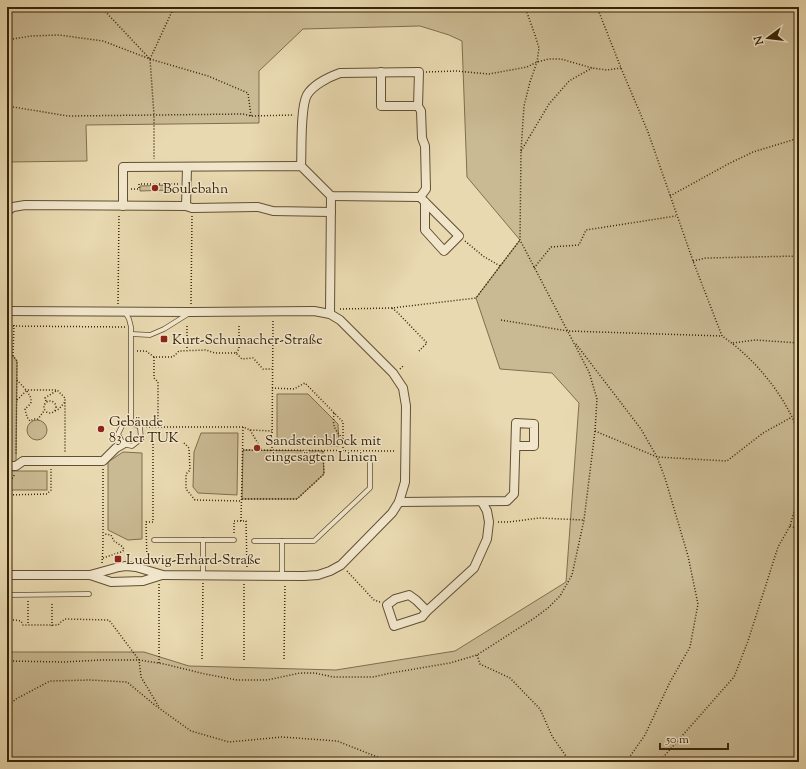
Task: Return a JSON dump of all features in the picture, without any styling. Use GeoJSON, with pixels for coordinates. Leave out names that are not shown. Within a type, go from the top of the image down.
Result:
{"type":"FeatureCollection","features":[{"type":"Feature","properties":{"kind":"street"},"geometry":{"type":"LineString","coordinates":[[381,72],[381,106],[418,106]]}},
{"type":"Feature","properties":{"kind":"street"},"geometry":{"type":"LineString","coordinates":[[121,206],[124,167],[301,166],[331,196],[422,200],[459,236],[444,250],[425,230],[422,200],[426,190],[425,146],[422,138],[421,111],[418,106],[419,72],[340,73],[317,85],[307,94],[304,105],[301,166]]}},
{"type":"Feature","properties":{"kind":"street"},"geometry":{"type":"LineString","coordinates":[[187,167],[189,207]]}},
{"type":"Feature","properties":{"kind":"street"},"geometry":{"type":"LineString","coordinates":[[330,314],[331,196]]}},
{"type":"Feature","properties":{"kind":"street"},"geometry":{"type":"LineString","coordinates":[[7,211],[24,205],[258,207],[273,211],[331,212]]}},
{"type":"Feature","properties":{"kind":"street"},"geometry":{"type":"LineString","coordinates":[[7,311],[314,311],[330,314],[340,320],[393,373],[402,388],[406,406],[405,482],[399,502],[392,513],[341,565],[330,571],[318,575],[304,576],[163,575],[136,567],[126,566],[90,575],[7,575]]}},
{"type":"Feature","properties":{"kind":"street"},"geometry":{"type":"LineString","coordinates":[[7,466],[16,466],[22,461],[103,461],[116,448],[123,444]]}},
{"type":"Feature","properties":{"kind":"street"},"geometry":{"type":"LineString","coordinates":[[399,502],[507,501],[514,494],[516,446]]}},
{"type":"Feature","properties":{"kind":"street"},"geometry":{"type":"LineString","coordinates":[[427,611],[416,600],[409,596],[395,599],[387,605],[394,626],[422,617],[474,568],[487,539],[490,522],[487,511],[482,502]]}},
{"type":"Feature","properties":{"kind":"street"},"geometry":{"type":"LineString","coordinates":[[90,575],[111,582],[143,582],[163,575]]}},
{"type":"Feature","properties":{"kind":"lane"},"geometry":{"type":"LineString","coordinates":[[125,312],[129,319],[132,334],[131,422]]}},
{"type":"Feature","properties":{"kind":"lane"},"geometry":{"type":"LineString","coordinates":[[132,334],[150,335],[164,329],[190,312]]}},
{"type":"Feature","properties":{"kind":"lane"},"geometry":{"type":"LineString","coordinates":[[131,422],[140,427],[141,439],[132,446],[123,444],[118,434],[123,424],[131,422]]}},
{"type":"Feature","properties":{"kind":"lane"},"geometry":{"type":"LineString","coordinates":[[254,541],[314,541],[370,488],[370,461]]}},
{"type":"Feature","properties":{"kind":"lane"},"geometry":{"type":"LineString","coordinates":[[154,540],[234,540]]}},
{"type":"Feature","properties":{"kind":"lane"},"geometry":{"type":"LineString","coordinates":[[203,540],[203,575]]}},
{"type":"Feature","properties":{"kind":"lane"},"geometry":{"type":"LineString","coordinates":[[282,541],[284,576]]}},
{"type":"Feature","properties":{"kind":"lane"},"geometry":{"type":"LineString","coordinates":[[7,595],[89,594]]}},
{"type":"Feature","properties":{"kind":"path"},"geometry":{"type":"LineString","coordinates":[[101,7],[150,59]]}},
{"type":"Feature","properties":{"kind":"path"},"geometry":{"type":"LineString","coordinates":[[154,167],[154,115],[150,59],[174,7]]}},
{"type":"Feature","properties":{"kind":"path"},"geometry":{"type":"LineString","coordinates":[[7,662],[139,660],[160,663],[237,680],[267,680],[300,673],[315,673],[333,677],[373,677],[450,662],[477,655],[533,620],[560,596],[572,576],[584,520],[595,431],[597,399],[589,372],[520,240],[521,151],[524,106],[537,62],[539,48],[525,7]]}},
{"type":"Feature","properties":{"kind":"path"},"geometry":{"type":"LineString","coordinates":[[597,7],[648,132],[693,261],[722,336]]}},
{"type":"Feature","properties":{"kind":"path"},"geometry":{"type":"LineString","coordinates":[[7,40],[31,36],[60,35],[103,41],[150,59],[208,76],[248,93],[252,116]]}},
{"type":"Feature","properties":{"kind":"path"},"geometry":{"type":"LineString","coordinates":[[419,72],[456,71],[489,74],[527,67],[537,62],[549,59],[561,60],[592,68],[607,70],[621,68]]}},
{"type":"Feature","properties":{"kind":"path"},"geometry":{"type":"LineString","coordinates":[[521,151],[549,104],[570,81],[592,68]]}},
{"type":"Feature","properties":{"kind":"path"},"geometry":{"type":"LineString","coordinates":[[7,106],[68,116],[243,114],[252,116],[303,115]]}},
{"type":"Feature","properties":{"kind":"path"},"geometry":{"type":"LineString","coordinates":[[670,196],[753,152],[799,138]]}},
{"type":"Feature","properties":{"kind":"path"},"geometry":{"type":"LineString","coordinates":[[123,189],[139,189],[139,184],[187,184]]}},
{"type":"Feature","properties":{"kind":"path"},"geometry":{"type":"LineString","coordinates":[[118,303],[121,206]]}},
{"type":"Feature","properties":{"kind":"path"},"geometry":{"type":"LineString","coordinates":[[189,207],[190,312]]}},
{"type":"Feature","properties":{"kind":"path"},"geometry":{"type":"LineString","coordinates":[[534,268],[551,247],[580,245],[586,230],[677,216]]}},
{"type":"Feature","properties":{"kind":"path"},"geometry":{"type":"LineString","coordinates":[[459,236],[483,256],[500,266]]}},
{"type":"Feature","properties":{"kind":"path"},"geometry":{"type":"LineString","coordinates":[[330,314],[336,309],[392,308],[476,298],[520,240]]}},
{"type":"Feature","properties":{"kind":"path"},"geometry":{"type":"LineString","coordinates":[[693,261],[706,258],[799,256]]}},
{"type":"Feature","properties":{"kind":"path"},"geometry":{"type":"LineString","coordinates":[[392,308],[427,343],[419,351]]}},
{"type":"Feature","properties":{"kind":"path"},"geometry":{"type":"LineString","coordinates":[[272,450],[273,311]]}},
{"type":"Feature","properties":{"kind":"path"},"geometry":{"type":"LineString","coordinates":[[501,320],[568,331],[722,336],[732,343],[765,376],[778,392],[792,416],[799,438]]}},
{"type":"Feature","properties":{"kind":"path"},"geometry":{"type":"LineString","coordinates":[[14,325],[13,356],[17,361],[16,466]]}},
{"type":"Feature","properties":{"kind":"path"},"geometry":{"type":"LineString","coordinates":[[7,326],[131,327]]}},
{"type":"Feature","properties":{"kind":"path"},"geometry":{"type":"LineString","coordinates":[[187,326],[187,351]]}},
{"type":"Feature","properties":{"kind":"path"},"geometry":{"type":"LineString","coordinates":[[236,353],[239,349],[239,326]]}},
{"type":"Feature","properties":{"kind":"path"},"geometry":{"type":"LineString","coordinates":[[732,343],[756,340],[799,343]]}},
{"type":"Feature","properties":{"kind":"path"},"geometry":{"type":"LineString","coordinates":[[573,341],[641,430],[657,457],[665,478],[688,556],[698,604],[690,647],[670,682],[645,735],[626,762]]}},
{"type":"Feature","properties":{"kind":"path"},"geometry":{"type":"LineString","coordinates":[[131,352],[146,351],[154,358],[173,357],[179,351],[206,350],[215,353],[236,353],[242,359],[253,358],[263,369],[272,369]]}},
{"type":"Feature","properties":{"kind":"path"},"geometry":{"type":"LineString","coordinates":[[7,357],[13,356]]}},
{"type":"Feature","properties":{"kind":"path"},"geometry":{"type":"LineString","coordinates":[[154,358],[154,378],[158,382],[158,427]]}},
{"type":"Feature","properties":{"kind":"path"},"geometry":{"type":"LineString","coordinates":[[17,380],[27,390],[31,401],[25,409],[27,417],[30,421],[38,419],[44,411],[43,406],[46,401],[45,398],[56,390]]}},
{"type":"Feature","properties":{"kind":"path"},"geometry":{"type":"LineString","coordinates":[[272,388],[294,389],[305,383],[343,422],[343,451]]}},
{"type":"Feature","properties":{"kind":"path"},"geometry":{"type":"LineString","coordinates":[[17,400],[27,390],[56,390],[65,398],[65,460]]}},
{"type":"Feature","properties":{"kind":"path"},"geometry":{"type":"LineString","coordinates":[[46,401],[50,400],[55,402],[56,408],[54,412]]}},
{"type":"Feature","properties":{"kind":"path"},"geometry":{"type":"LineString","coordinates":[[44,411],[50,413],[54,412],[65,402]]}},
{"type":"Feature","properties":{"kind":"path"},"geometry":{"type":"LineString","coordinates":[[334,413],[333,424],[336,431],[343,438]]}},
{"type":"Feature","properties":{"kind":"path"},"geometry":{"type":"LineString","coordinates":[[595,431],[657,457],[727,461],[763,432],[792,416]]}},
{"type":"Feature","properties":{"kind":"path"},"geometry":{"type":"LineString","coordinates":[[140,427],[243,427],[250,430],[272,431]]}},
{"type":"Feature","properties":{"kind":"path"},"geometry":{"type":"LineString","coordinates":[[242,521],[243,427]]}},
{"type":"Feature","properties":{"kind":"path"},"geometry":{"type":"LineString","coordinates":[[250,430],[262,450]]}},
{"type":"Feature","properties":{"kind":"path"},"geometry":{"type":"LineString","coordinates":[[147,561],[146,522],[153,522],[153,443]]}},
{"type":"Feature","properties":{"kind":"path"},"geometry":{"type":"LineString","coordinates":[[184,443],[190,448],[190,470],[186,474],[186,489],[195,500],[297,499],[324,474],[323,451]]}},
{"type":"Feature","properties":{"kind":"path"},"geometry":{"type":"LineString","coordinates":[[243,450],[406,451]]}},
{"type":"Feature","properties":{"kind":"path"},"geometry":{"type":"LineString","coordinates":[[7,494],[47,494],[51,490],[51,460]]}},
{"type":"Feature","properties":{"kind":"path"},"geometry":{"type":"LineString","coordinates":[[102,563],[103,461]]}},
{"type":"Feature","properties":{"kind":"path"},"geometry":{"type":"LineString","coordinates":[[7,486],[15,475]]}},
{"type":"Feature","properties":{"kind":"path"},"geometry":{"type":"LineString","coordinates":[[659,762],[734,677],[748,641],[778,546],[790,526],[799,494]]}},
{"type":"Feature","properties":{"kind":"path"},"geometry":{"type":"LineString","coordinates":[[490,522],[509,522],[538,518],[584,520]]}},
{"type":"Feature","properties":{"kind":"path"},"geometry":{"type":"LineString","coordinates":[[234,540],[234,521],[246,521],[244,660]]}},
{"type":"Feature","properties":{"kind":"path"},"geometry":{"type":"LineString","coordinates":[[790,526],[799,529]]}},
{"type":"Feature","properties":{"kind":"path"},"geometry":{"type":"LineString","coordinates":[[103,534],[111,535],[114,541],[123,547],[124,550],[103,558]]}},
{"type":"Feature","properties":{"kind":"path"},"geometry":{"type":"LineString","coordinates":[[341,565],[374,600],[387,605]]}},
{"type":"Feature","properties":{"kind":"path"},"geometry":{"type":"LineString","coordinates":[[160,663],[159,582],[163,575]]}},
{"type":"Feature","properties":{"kind":"path"},"geometry":{"type":"LineString","coordinates":[[202,659],[203,575]]}},
{"type":"Feature","properties":{"kind":"path"},"geometry":{"type":"LineString","coordinates":[[284,576],[284,659]]}},
{"type":"Feature","properties":{"kind":"path"},"geometry":{"type":"LineString","coordinates":[[28,605],[28,625]]}},
{"type":"Feature","properties":{"kind":"path"},"geometry":{"type":"LineString","coordinates":[[52,606],[52,626]]}},
{"type":"Feature","properties":{"kind":"path"},"geometry":{"type":"LineString","coordinates":[[7,620],[21,621],[23,625],[52,626],[58,626],[65,619],[109,620],[139,660],[141,677],[160,708]]}},
{"type":"Feature","properties":{"kind":"path"},"geometry":{"type":"LineString","coordinates":[[477,655],[480,664],[510,678],[540,709],[552,736],[570,762]]}},
{"type":"Feature","properties":{"kind":"path"},"geometry":{"type":"LineString","coordinates":[[7,707],[16,699],[50,681],[90,680],[127,682],[191,731],[229,742],[282,738],[337,741],[390,762]]}},
{"type":"Feature","properties":{"kind":"shaded area"},"geometry":{"type":"Polygon","coordinates":[[[7,7],[799,7],[799,762],[7,762],[7,652],[144,652],[189,666],[336,670],[455,651],[566,582],[579,403],[552,373],[500,369],[476,298],[520,240],[467,177],[462,41],[449,35],[420,26],[303,29],[259,71],[259,123],[86,125],[87,161],[7,162],[7,7]]]}},
{"type":"Feature","properties":{"kind":"shaded area","name":"Boulebahn"},"geometry":{"type":"Polygon","coordinates":[[[170,185],[170,190],[140,191],[140,186],[170,185]]]}},
{"type":"Feature","properties":{"kind":"shaded area"},"geometry":{"type":"Polygon","coordinates":[[[13,356],[17,361],[16,466],[7,466],[7,357],[13,356]]]}},
{"type":"Feature","properties":{"kind":"shaded area"},"geometry":{"type":"Polygon","coordinates":[[[277,394],[308,394],[338,424],[339,446],[277,444],[277,394]]]}},
{"type":"Feature","properties":{"kind":"shaded area"},"geometry":{"type":"Polygon","coordinates":[[[33,420],[41,420],[47,426],[47,434],[41,440],[33,440],[27,434],[27,426],[33,420]]]}},
{"type":"Feature","properties":{"kind":"shaded area"},"geometry":{"type":"Polygon","coordinates":[[[201,433],[238,433],[237,495],[198,493],[193,487],[194,452],[201,433]]]}},
{"type":"Feature","properties":{"kind":"shaded area"},"geometry":{"type":"Polygon","coordinates":[[[243,450],[323,451],[324,474],[297,499],[242,499],[243,450]]]}},
{"type":"Feature","properties":{"kind":"shaded area"},"geometry":{"type":"Polygon","coordinates":[[[123,452],[142,453],[142,539],[128,540],[108,530],[108,462],[123,452]]]}},
{"type":"Feature","properties":{"kind":"shaded area"},"geometry":{"type":"Polygon","coordinates":[[[7,471],[47,471],[47,490],[7,490],[7,471]]]}},
{"type":"Feature","properties":{"kind":"place","name":"Boulebahn"},"geometry":{"type":"Point","coordinates":[155,188]}},
{"type":"Feature","properties":{"kind":"place","name":"Kurt-Schumacher-Straße"},"geometry":{"type":"Point","coordinates":[164,339]}},
{"type":"Feature","properties":{"kind":"place","name":"Gebäude 83 der TUK"},"geometry":{"type":"Point","coordinates":[101,429]}},
{"type":"Feature","properties":{"kind":"place","name":"Sandsteinblock mit eingesägten Linien"},"geometry":{"type":"Point","coordinates":[257,448]}},
{"type":"Feature","properties":{"kind":"place","name":"Ludwig-Erhard-Straße"},"geometry":{"type":"Point","coordinates":[118,559]}}]}
